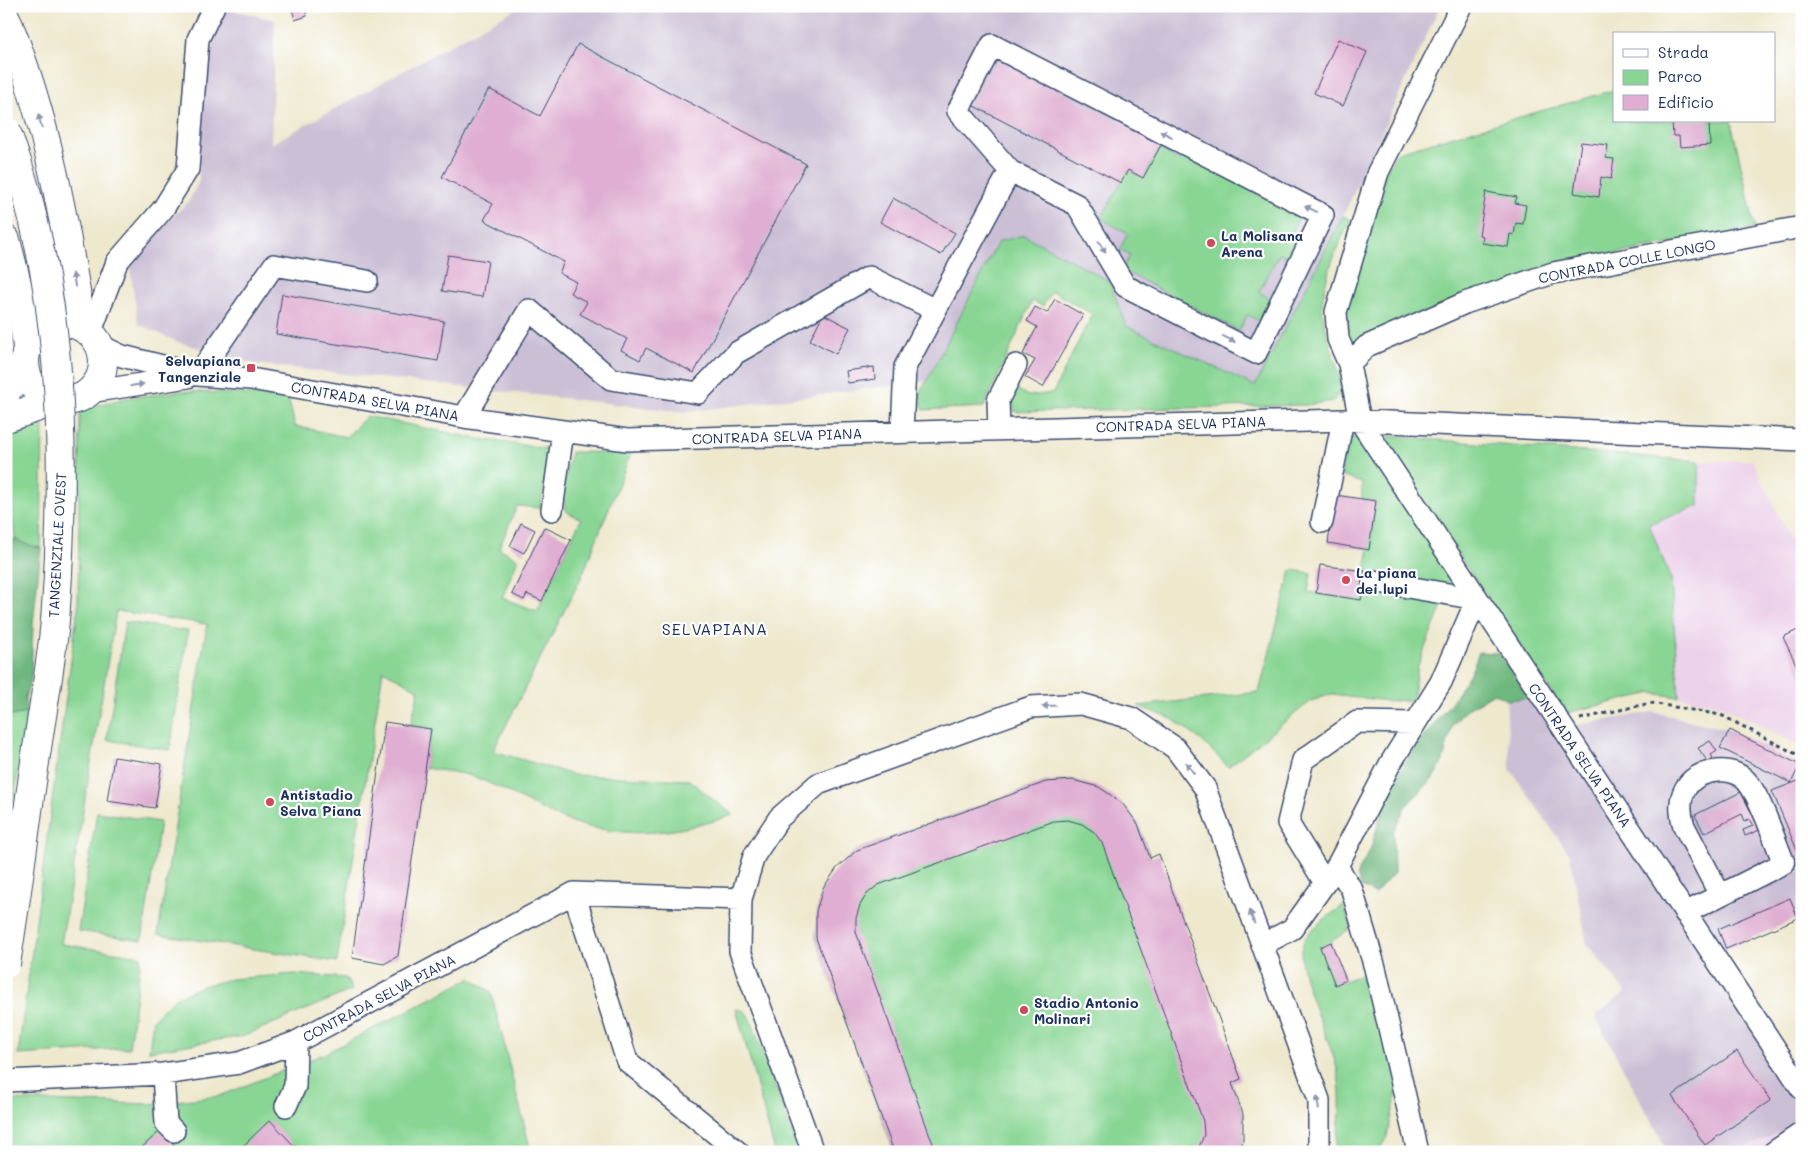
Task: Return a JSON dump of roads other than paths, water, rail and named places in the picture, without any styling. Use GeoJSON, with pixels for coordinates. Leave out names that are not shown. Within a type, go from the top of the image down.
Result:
{"type":"FeatureCollection","features":[{"type":"Feature","properties":{"kind":"main road"},"geometry":{"type":"LineString","coordinates":[[6,18],[36,103],[64,213],[90,336],[102,354],[102,370],[89,392],[74,400],[57,401],[6,418]]}},
{"type":"Feature","properties":{"kind":"main road","name":"TANGENZIALE OVEST"},"geometry":{"type":"LineString","coordinates":[[6,130],[30,206],[43,259],[56,356],[62,460],[56,609],[6,964]]}},
{"type":"Feature","properties":{"kind":"main road"},"geometry":{"type":"LineString","coordinates":[[6,240],[21,299],[28,380],[33,388],[48,398],[57,401]]}},
{"type":"Feature","properties":{"kind":"main road"},"geometry":{"type":"LineString","coordinates":[[6,393],[41,331],[50,326],[72,324],[90,336]]}},
{"type":"Feature","properties":{"kind":"street"},"geometry":{"type":"LineString","coordinates":[[198,375],[122,356],[90,336],[117,262],[163,209],[188,169],[198,39],[214,6]]}},
{"type":"Feature","properties":{"kind":"street"},"geometry":{"type":"LineString","coordinates":[[1322,522],[1351,420],[1350,364],[1338,339],[1336,312],[1378,172],[1460,6]]}},
{"type":"Feature","properties":{"kind":"street"},"geometry":{"type":"LineString","coordinates":[[992,45],[1323,215],[1256,353],[1125,286],[1077,205],[1010,171],[958,111],[992,45]]}},
{"type":"Feature","properties":{"kind":"street"},"geometry":{"type":"LineString","coordinates":[[902,432],[905,367],[1010,171]]}},
{"type":"Feature","properties":{"kind":"street","name":"CONTRADA COLLE LONGO"},"geometry":{"type":"LineString","coordinates":[[1350,364],[1367,346],[1465,303],[1554,273],[1802,227]]}},
{"type":"Feature","properties":{"kind":"street"},"geometry":{"type":"LineString","coordinates":[[89,392],[198,375],[274,264],[367,281]]}},
{"type":"Feature","properties":{"kind":"street"},"geometry":{"type":"LineString","coordinates":[[464,417],[529,310],[611,379],[698,393],[736,353],[869,277],[935,310]]}},
{"type":"Feature","properties":{"kind":"street"},"geometry":{"type":"LineString","coordinates":[[999,430],[998,400],[1016,365]]}},
{"type":"Feature","properties":{"kind":"street","name":"CONTRADA SELVA PIANA"},"geometry":{"type":"LineString","coordinates":[[198,375],[251,379],[464,417],[627,440],[1351,420],[1802,440]]}},
{"type":"Feature","properties":{"kind":"street","name":"CONTRADA SELVA PIANA"},"geometry":{"type":"LineString","coordinates":[[1351,420],[1477,599],[1802,1088]]}},
{"type":"Feature","properties":{"kind":"street"},"geometry":{"type":"LineString","coordinates":[[552,510],[563,431]]}},
{"type":"Feature","properties":{"kind":"street"},"geometry":{"type":"LineString","coordinates":[[1262,945],[1292,929],[1331,874],[1390,764],[1441,682],[1477,599],[1373,581]]}},
{"type":"Feature","properties":{"kind":"street"},"geometry":{"type":"LineString","coordinates":[[813,1152],[740,951],[741,900],[754,856],[779,818],[818,784],[1030,707],[1081,704],[1132,718],[1175,748],[1205,788],[1319,1100],[1319,1152]]}},
{"type":"Feature","properties":{"kind":"street"},"geometry":{"type":"LineString","coordinates":[[1415,723],[1357,722],[1303,760],[1288,823],[1331,874],[1352,890],[1375,968],[1418,1152]]}},
{"type":"Feature","properties":{"kind":"street"},"geometry":{"type":"LineString","coordinates":[[1685,913],[1784,864],[1754,790],[1742,777],[1725,770],[1705,772],[1692,780],[1684,790],[1680,802],[1680,814],[1684,826],[1720,895]]}},
{"type":"Feature","properties":{"kind":"street"},"geometry":{"type":"LineString","coordinates":[[738,1152],[627,1061],[574,893],[741,900]]}},
{"type":"Feature","properties":{"kind":"street","name":"CONTRADA SELVA PIANA"},"geometry":{"type":"LineString","coordinates":[[6,1080],[163,1074],[239,1063],[296,1042],[574,893]]}},
{"type":"Feature","properties":{"kind":"street"},"geometry":{"type":"LineString","coordinates":[[286,1106],[295,1086],[296,1042]]}},
{"type":"Feature","properties":{"kind":"street"},"geometry":{"type":"LineString","coordinates":[[163,1074],[166,1123],[174,1131]]}},
{"type":"Feature","properties":{"kind":"street"},"geometry":{"type":"LineString","coordinates":[[1402,1152],[1411,1126]]}},
{"type":"Feature","properties":{"kind":"street"},"geometry":{"type":"LineString","coordinates":[[1774,1152],[1802,1133]]}},
{"type":"Feature","properties":{"kind":"place","name":"La Molisana Arena"},"geometry":{"type":"Point","coordinates":[1211,243]}},
{"type":"Feature","properties":{"kind":"place","name":"Selvapiana Tangenziale"},"geometry":{"type":"Point","coordinates":[251,368]}},
{"type":"Feature","properties":{"kind":"place","name":"La piana dei lupi"},"geometry":{"type":"Point","coordinates":[1346,580]}},
{"type":"Feature","properties":{"kind":"place","name":"Antistadio Selva Piana"},"geometry":{"type":"Point","coordinates":[270,802]}},
{"type":"Feature","properties":{"kind":"place","name":"Stadio Antonio Molinari"},"geometry":{"type":"Point","coordinates":[1024,1010]}},
{"type":"Feature","properties":{"kind":"district","name":"SELVAPIANA"},"geometry":{"type":"Point","coordinates":[715,628]}}]}
